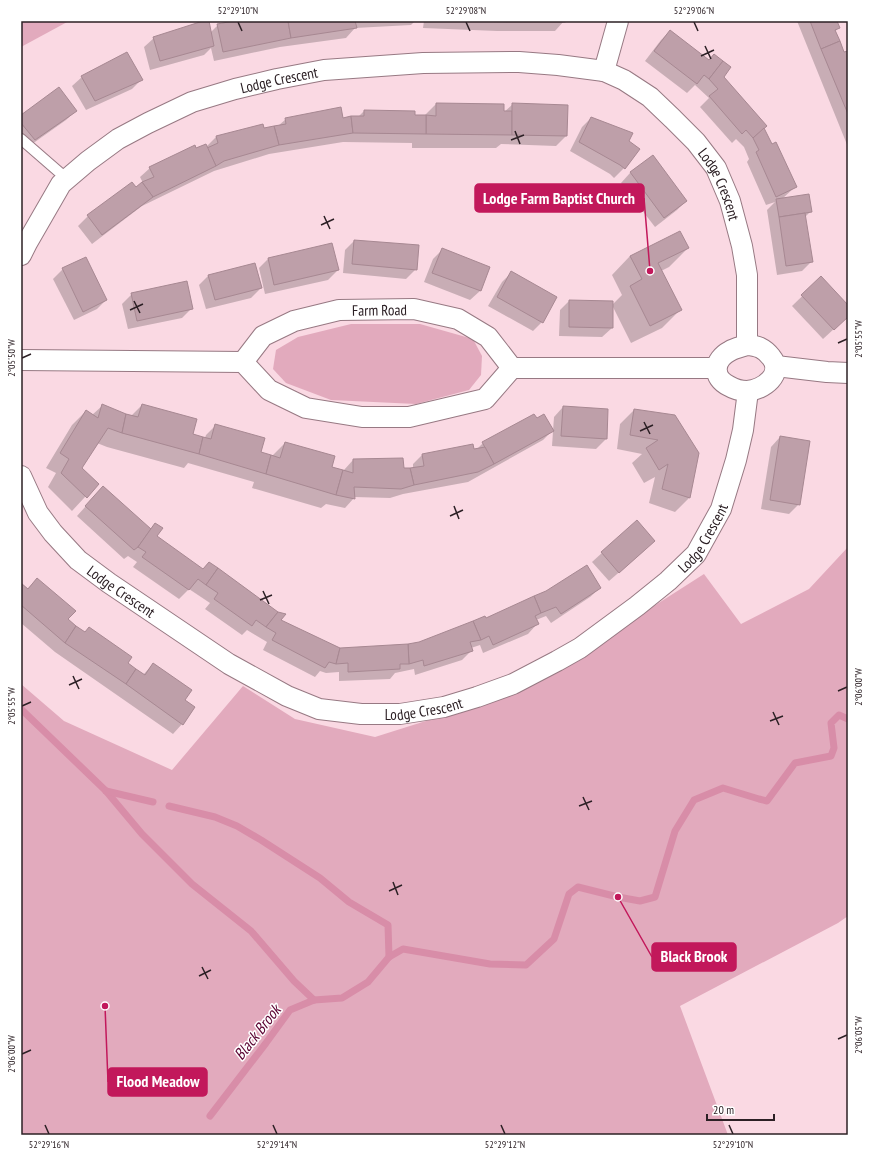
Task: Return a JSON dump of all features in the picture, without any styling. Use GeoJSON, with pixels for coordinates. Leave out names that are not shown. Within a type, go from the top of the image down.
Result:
{"type":"FeatureCollection","features":[{"type":"Feature","properties":{"kind":"street"},"geometry":{"type":"LineString","coordinates":[[604,71],[618,21]]}},
{"type":"Feature","properties":{"kind":"street","name":"Lodge Crescent"},"geometry":{"type":"LineString","coordinates":[[21,255],[61,184],[88,161],[118,139],[192,102],[235,89],[324,70],[423,63],[519,62],[558,65],[604,71],[624,80],[650,97],[673,119],[696,142],[716,168],[730,201],[742,246],[747,275],[747,345]]}},
{"type":"Feature","properties":{"kind":"street","name":"Farm Road"},"geometry":{"type":"LineString","coordinates":[[243,362],[263,336],[294,321],[339,310],[414,309],[458,319],[488,337],[512,368]]}},
{"type":"Feature","properties":{"kind":"street"},"geometry":{"type":"LineString","coordinates":[[747,345],[757,346],[764,349],[774,360],[776,366],[775,372],[772,378],[763,386],[748,391],[737,390],[724,384],[717,376],[716,368],[719,360],[725,354],[747,345]]}},
{"type":"Feature","properties":{"kind":"street"},"geometry":{"type":"LineString","coordinates":[[21,360],[243,362],[269,390],[306,408],[362,417],[409,417],[485,399],[512,368],[716,368]]}},
{"type":"Feature","properties":{"kind":"street"},"geometry":{"type":"LineString","coordinates":[[776,366],[848,373]]}},
{"type":"Feature","properties":{"kind":"street","name":"Lodge Crescent"},"geometry":{"type":"LineString","coordinates":[[21,476],[38,513],[53,533],[78,560],[115,587],[229,664],[287,696],[319,709],[361,714],[400,714],[444,707],[513,684],[580,648],[638,606],[668,581],[696,554],[721,510],[736,460],[748,391]]}},
{"type":"Feature","properties":{"kind":"lane"},"geometry":{"type":"LineString","coordinates":[[21,139],[67,179]]}},
{"type":"Feature","properties":{"kind":"shaded area"},"geometry":{"type":"Polygon","coordinates":[[[21,21],[69,21],[21,47],[21,21]]]}},
{"type":"Feature","properties":{"kind":"shaded area"},"geometry":{"type":"Polygon","coordinates":[[[351,324],[420,324],[473,339],[482,356],[481,375],[469,390],[416,404],[331,400],[286,383],[273,369],[276,350],[298,337],[351,324]]]}},
{"type":"Feature","properties":{"kind":"shaded area"},"geometry":{"type":"Polygon","coordinates":[[[848,547],[848,916],[838,923],[680,1006],[728,1135],[21,1135],[21,684],[64,721],[172,770],[243,686],[295,719],[375,737],[521,691],[704,574],[741,624],[809,589],[848,547]]]}},
{"type":"Feature","properties":{"kind":"building"},"geometry":{"type":"Polygon","coordinates":[[[203,21],[209,21],[214,46],[160,61],[153,37],[203,21]]]}},
{"type":"Feature","properties":{"kind":"building"},"geometry":{"type":"Polygon","coordinates":[[[234,21],[288,21],[291,38],[223,52],[217,24],[234,21]]]}},
{"type":"Feature","properties":{"kind":"building"},"geometry":{"type":"Polygon","coordinates":[[[288,21],[355,21],[357,28],[291,38],[288,21]]]}},
{"type":"Feature","properties":{"kind":"building"},"geometry":{"type":"Polygon","coordinates":[[[480,21],[507,21],[507,22],[480,21]]]}},
{"type":"Feature","properties":{"kind":"building"},"geometry":{"type":"Polygon","coordinates":[[[565,21],[565,22],[507,22],[565,21]]]}},
{"type":"Feature","properties":{"kind":"building"},"geometry":{"type":"Polygon","coordinates":[[[810,21],[837,21],[840,28],[835,30],[840,41],[821,49],[810,21]]]}},
{"type":"Feature","properties":{"kind":"building"},"geometry":{"type":"Polygon","coordinates":[[[670,30],[709,60],[714,54],[723,61],[709,79],[704,75],[697,84],[654,51],[670,30]]]}},
{"type":"Feature","properties":{"kind":"building"},"geometry":{"type":"Polygon","coordinates":[[[840,41],[844,52],[848,51],[848,114],[821,49],[840,41]]]}},
{"type":"Feature","properties":{"kind":"building"},"geometry":{"type":"Polygon","coordinates":[[[127,52],[143,80],[95,101],[81,76],[127,52]]]}},
{"type":"Feature","properties":{"kind":"building"},"geometry":{"type":"Polygon","coordinates":[[[723,61],[731,67],[724,77],[767,126],[753,138],[746,130],[742,134],[709,96],[718,89],[709,79],[723,61]]]}},
{"type":"Feature","properties":{"kind":"building"},"geometry":{"type":"Polygon","coordinates":[[[59,87],[77,111],[35,140],[21,123],[21,115],[59,87]]]}},
{"type":"Feature","properties":{"kind":"building"},"geometry":{"type":"Polygon","coordinates":[[[436,103],[504,104],[504,111],[512,111],[512,135],[426,134],[426,115],[436,116],[436,103]]]}},
{"type":"Feature","properties":{"kind":"building"},"geometry":{"type":"Polygon","coordinates":[[[512,103],[568,105],[567,136],[512,135],[512,103]]]}},
{"type":"Feature","properties":{"kind":"building"},"geometry":{"type":"Polygon","coordinates":[[[341,107],[343,118],[351,116],[353,133],[279,145],[274,126],[286,124],[285,118],[341,107]]]}},
{"type":"Feature","properties":{"kind":"building"},"geometry":{"type":"Polygon","coordinates":[[[364,110],[415,111],[415,115],[426,115],[426,134],[353,133],[351,116],[364,116],[364,110]]]}},
{"type":"Feature","properties":{"kind":"building"},"geometry":{"type":"Polygon","coordinates":[[[591,117],[633,133],[629,141],[640,149],[625,169],[579,142],[591,117]]]}},
{"type":"Feature","properties":{"kind":"building"},"geometry":{"type":"Polygon","coordinates":[[[263,124],[264,128],[274,126],[279,145],[224,161],[216,166],[207,148],[218,143],[216,136],[263,124]]]}},
{"type":"Feature","properties":{"kind":"building"},"geometry":{"type":"Polygon","coordinates":[[[764,128],[772,144],[776,142],[797,187],[776,197],[756,152],[759,150],[753,138],[764,128]]]}},
{"type":"Feature","properties":{"kind":"building"},"geometry":{"type":"Polygon","coordinates":[[[206,144],[216,166],[153,197],[142,182],[154,177],[149,167],[195,145],[196,148],[206,144]]]}},
{"type":"Feature","properties":{"kind":"building"},"geometry":{"type":"Polygon","coordinates":[[[653,155],[687,201],[664,218],[630,172],[653,155]]]}},
{"type":"Feature","properties":{"kind":"building"},"geometry":{"type":"Polygon","coordinates":[[[132,182],[136,187],[142,182],[153,197],[102,235],[87,215],[132,182]]]}},
{"type":"Feature","properties":{"kind":"building"},"geometry":{"type":"Polygon","coordinates":[[[809,194],[812,212],[779,217],[776,199],[809,194]]]}},
{"type":"Feature","properties":{"kind":"building"},"geometry":{"type":"Polygon","coordinates":[[[805,213],[813,262],[786,266],[779,217],[805,213]]]}},
{"type":"Feature","properties":{"kind":"building"},"geometry":{"type":"Polygon","coordinates":[[[680,231],[689,248],[658,263],[682,310],[650,326],[630,286],[642,279],[630,256],[680,231]]]}},
{"type":"Feature","properties":{"kind":"building"},"geometry":{"type":"Polygon","coordinates":[[[354,240],[419,245],[417,270],[352,264],[354,240]]]}},
{"type":"Feature","properties":{"kind":"building"},"geometry":{"type":"Polygon","coordinates":[[[332,243],[339,270],[274,285],[268,258],[332,243]]]}},
{"type":"Feature","properties":{"kind":"building"},"geometry":{"type":"Polygon","coordinates":[[[442,248],[490,267],[481,291],[432,273],[442,248]]]}},
{"type":"Feature","properties":{"kind":"building"},"geometry":{"type":"Polygon","coordinates":[[[86,257],[107,300],[83,312],[62,268],[86,257]]]}},
{"type":"Feature","properties":{"kind":"building"},"geometry":{"type":"Polygon","coordinates":[[[255,263],[262,288],[215,300],[208,275],[255,263]]]}},
{"type":"Feature","properties":{"kind":"building"},"geometry":{"type":"Polygon","coordinates":[[[511,271],[557,297],[543,323],[497,297],[511,271]]]}},
{"type":"Feature","properties":{"kind":"building"},"geometry":{"type":"Polygon","coordinates":[[[821,276],[848,305],[848,317],[834,330],[801,295],[821,276]]]}},
{"type":"Feature","properties":{"kind":"building"},"geometry":{"type":"Polygon","coordinates":[[[187,281],[193,309],[137,321],[131,293],[187,281]]]}},
{"type":"Feature","properties":{"kind":"building"},"geometry":{"type":"Polygon","coordinates":[[[569,300],[613,301],[613,328],[569,327],[569,300]]]}},
{"type":"Feature","properties":{"kind":"building"},"geometry":{"type":"Polygon","coordinates":[[[102,404],[126,414],[122,433],[108,428],[82,468],[99,484],[87,498],[61,473],[69,459],[60,453],[86,410],[98,418],[102,404]]]}},
{"type":"Feature","properties":{"kind":"building"},"geometry":{"type":"Polygon","coordinates":[[[142,404],[197,419],[193,434],[203,437],[199,454],[122,433],[126,414],[138,417],[142,404]]]}},
{"type":"Feature","properties":{"kind":"building"},"geometry":{"type":"Polygon","coordinates":[[[563,406],[608,409],[607,439],[561,436],[563,406]]]}},
{"type":"Feature","properties":{"kind":"building"},"geometry":{"type":"Polygon","coordinates":[[[634,409],[675,415],[699,453],[690,498],[662,489],[668,464],[659,470],[646,448],[658,440],[630,435],[634,409]]]}},
{"type":"Feature","properties":{"kind":"building"},"geometry":{"type":"Polygon","coordinates":[[[534,414],[537,418],[544,414],[554,431],[494,464],[482,442],[534,414]]]}},
{"type":"Feature","properties":{"kind":"building"},"geometry":{"type":"Polygon","coordinates":[[[215,424],[265,438],[261,452],[271,455],[266,474],[199,454],[203,437],[211,439],[215,424]]]}},
{"type":"Feature","properties":{"kind":"building"},"geometry":{"type":"Polygon","coordinates":[[[780,436],[810,441],[800,505],[770,500],[780,436]]]}},
{"type":"Feature","properties":{"kind":"building"},"geometry":{"type":"Polygon","coordinates":[[[285,442],[335,456],[332,467],[343,470],[336,495],[266,474],[271,455],[280,458],[285,442]]]}},
{"type":"Feature","properties":{"kind":"building"},"geometry":{"type":"Polygon","coordinates":[[[473,444],[474,449],[485,447],[494,464],[478,472],[414,485],[410,468],[424,466],[422,454],[473,444]]]}},
{"type":"Feature","properties":{"kind":"building"},"geometry":{"type":"Polygon","coordinates":[[[403,458],[404,468],[410,468],[414,485],[401,489],[354,487],[355,499],[336,495],[343,470],[353,473],[353,459],[403,458]]]}},
{"type":"Feature","properties":{"kind":"building"},"geometry":{"type":"Polygon","coordinates":[[[103,486],[151,529],[138,547],[134,550],[85,506],[103,486]]]}},
{"type":"Feature","properties":{"kind":"building"},"geometry":{"type":"Polygon","coordinates":[[[637,520],[655,541],[619,573],[601,552],[637,520]]]}},
{"type":"Feature","properties":{"kind":"building"},"geometry":{"type":"Polygon","coordinates":[[[155,523],[163,528],[157,536],[203,569],[209,562],[218,568],[206,585],[198,579],[189,590],[142,557],[146,552],[138,547],[155,523]]]}},
{"type":"Feature","properties":{"kind":"building"},"geometry":{"type":"Polygon","coordinates":[[[587,565],[601,588],[561,614],[556,607],[541,613],[534,596],[546,591],[587,565]]]}},
{"type":"Feature","properties":{"kind":"building"},"geometry":{"type":"Polygon","coordinates":[[[218,568],[278,612],[266,627],[256,620],[252,626],[214,599],[218,593],[206,585],[218,568]]]}},
{"type":"Feature","properties":{"kind":"building"},"geometry":{"type":"Polygon","coordinates":[[[37,578],[76,611],[68,619],[76,626],[65,643],[21,605],[21,583],[28,589],[37,578]]]}},
{"type":"Feature","properties":{"kind":"building"},"geometry":{"type":"Polygon","coordinates":[[[534,596],[541,613],[535,616],[539,624],[493,645],[489,636],[481,640],[473,621],[485,616],[486,618],[534,596]]]}},
{"type":"Feature","properties":{"kind":"building"},"geometry":{"type":"Polygon","coordinates":[[[278,612],[286,614],[281,620],[340,648],[336,664],[329,662],[325,668],[272,640],[276,633],[266,627],[278,612]]]}},
{"type":"Feature","properties":{"kind":"building"},"geometry":{"type":"Polygon","coordinates":[[[473,621],[481,640],[470,642],[473,651],[424,666],[423,660],[409,664],[408,644],[419,642],[473,621]]]}},
{"type":"Feature","properties":{"kind":"building"},"geometry":{"type":"Polygon","coordinates":[[[76,626],[85,632],[89,627],[132,657],[128,663],[136,669],[126,684],[65,643],[76,626]]]}},
{"type":"Feature","properties":{"kind":"building"},"geometry":{"type":"Polygon","coordinates":[[[408,644],[409,664],[400,664],[400,669],[348,672],[348,663],[336,664],[340,648],[408,644]]]}},
{"type":"Feature","properties":{"kind":"building"},"geometry":{"type":"Polygon","coordinates":[[[153,663],[192,690],[185,700],[195,707],[183,725],[126,684],[136,669],[145,675],[153,663]]]}},
{"type":"Feature","properties":{"kind":"waterway"},"geometry":{"type":"LineString","coordinates":[[21,709],[106,791],[142,834],[192,884],[251,931],[294,981],[314,1000]]}},
{"type":"Feature","properties":{"kind":"waterway","name":"Black Brook"},"geometry":{"type":"LineString","coordinates":[[210,1116],[290,1010],[314,1000],[342,998],[368,982],[389,957],[403,949],[490,964],[526,965],[554,939],[569,894],[578,887],[640,901],[655,897],[675,831],[694,800],[723,788],[767,801],[795,763],[831,756],[834,748],[831,723],[839,715],[848,719]]}},
{"type":"Feature","properties":{"kind":"waterway"},"geometry":{"type":"LineString","coordinates":[[106,791],[153,802]]}},
{"type":"Feature","properties":{"kind":"waterway"},"geometry":{"type":"LineString","coordinates":[[169,806],[215,817],[237,826],[320,878],[349,902],[388,925],[389,957]]}},
{"type":"Feature","properties":{"kind":"place","name":"Lodge Farm Baptist Church"},"geometry":{"type":"Point","coordinates":[650,271]}},
{"type":"Feature","properties":{"kind":"place","name":"Black Brook"},"geometry":{"type":"Point","coordinates":[618,897]}},
{"type":"Feature","properties":{"kind":"place","name":"Flood Meadow"},"geometry":{"type":"Point","coordinates":[105,1006]}}]}
